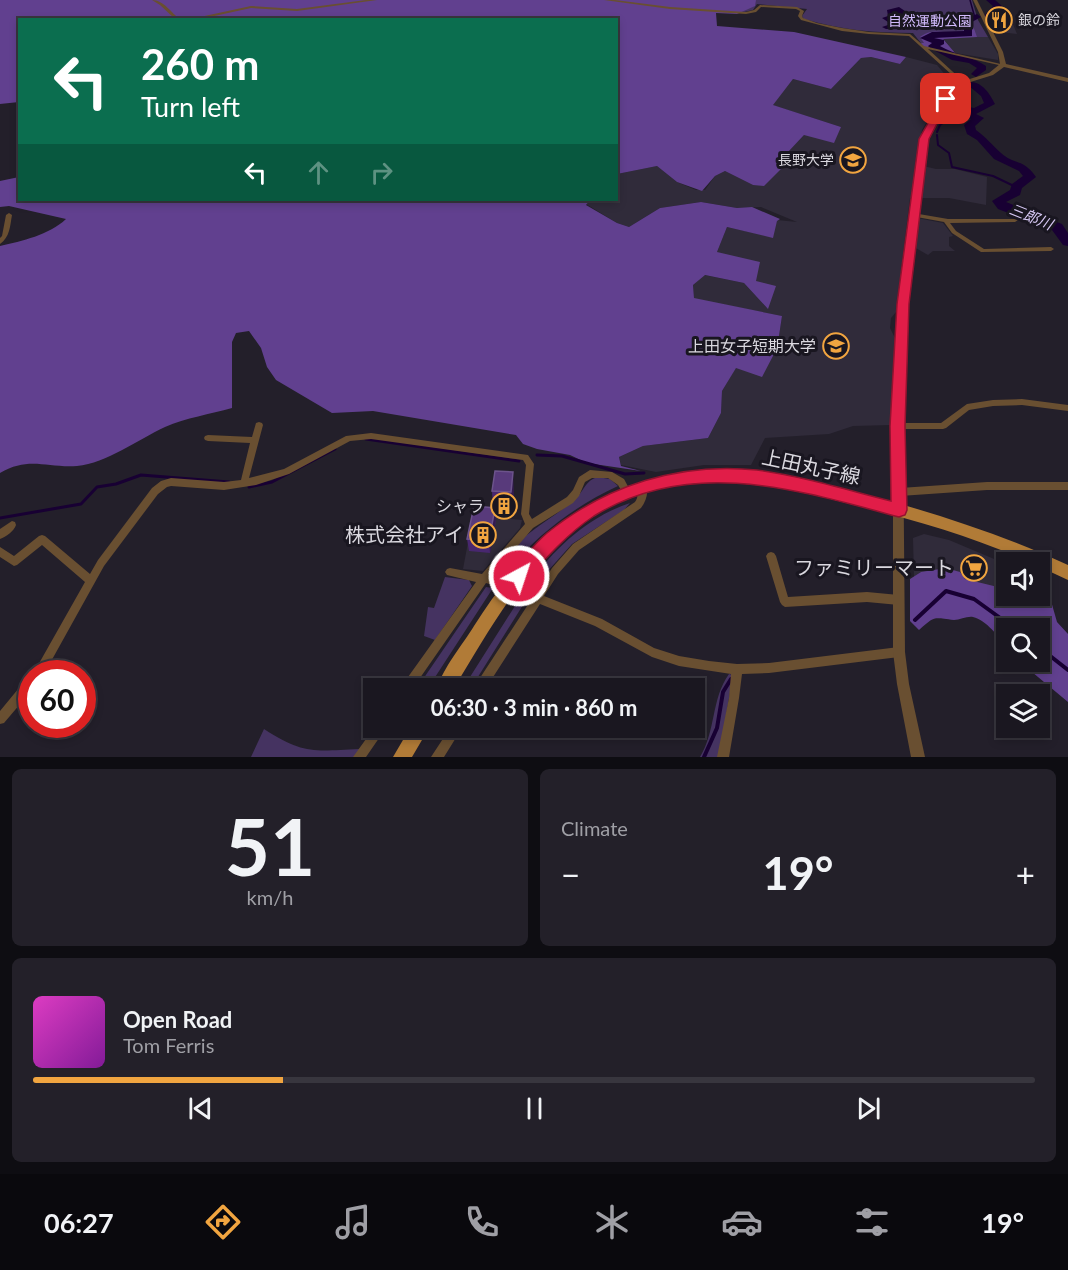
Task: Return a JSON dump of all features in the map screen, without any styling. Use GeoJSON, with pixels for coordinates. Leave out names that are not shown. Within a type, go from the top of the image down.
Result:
{"type":"FeatureCollection","features":[{"type":"Feature","properties":{"kind":"main road","name":"上田丸子線"},"geometry":{"type":"LineString","coordinates":[[451,678],[509,588],[539,552],[582,516],[627,492],[702,476],[747,476],[804,486],[899,510],[997,541],[1068,573]]}},
{"type":"Feature","properties":{"kind":"main road"},"geometry":{"type":"LineString","coordinates":[[402,757],[414,738]]}},
{"type":"Feature","properties":{"kind":"street"},"geometry":{"type":"LineString","coordinates":[[154,0],[165,4],[171,15],[176,18]]}},
{"type":"Feature","properties":{"kind":"street"},"geometry":{"type":"LineString","coordinates":[[197,18],[241,8],[297,10],[375,0]]}},
{"type":"Feature","properties":{"kind":"street"},"geometry":{"type":"LineString","coordinates":[[606,0],[670,8],[746,13],[755,11],[760,6],[797,8],[802,11],[800,16],[802,19],[854,33],[910,35],[962,83]]}},
{"type":"Feature","properties":{"kind":"street"},"geometry":{"type":"LineString","coordinates":[[918,757],[903,684],[900,652],[898,426],[901,316],[913,215],[927,131],[948,95],[962,83],[991,74],[1003,64],[1004,58],[1001,50],[985,24],[975,0]]}},
{"type":"Feature","properties":{"kind":"street"},"geometry":{"type":"LineString","coordinates":[[921,47],[1068,80]]}},
{"type":"Feature","properties":{"kind":"street"},"geometry":{"type":"LineString","coordinates":[[0,242],[5,236],[9,215]]}},
{"type":"Feature","properties":{"kind":"street"},"geometry":{"type":"LineString","coordinates":[[913,215],[946,221],[1015,220]]}},
{"type":"Feature","properties":{"kind":"street"},"geometry":{"type":"LineString","coordinates":[[946,221],[954,232],[983,251],[1050,249]]}},
{"type":"Feature","properties":{"kind":"street"},"geometry":{"type":"LineString","coordinates":[[898,426],[943,426],[967,407],[993,403],[1022,402],[1068,408]]}},
{"type":"Feature","properties":{"kind":"street"},"geometry":{"type":"LineString","coordinates":[[244,483],[260,425]]}},
{"type":"Feature","properties":{"kind":"street"},"geometry":{"type":"LineString","coordinates":[[46,660],[90,580],[113,545],[164,484],[180,480],[224,486],[268,479],[358,435],[522,456],[530,464],[525,514],[530,525]]}},
{"type":"Feature","properties":{"kind":"street"},"geometry":{"type":"LineString","coordinates":[[208,438],[255,440]]}},
{"type":"Feature","properties":{"kind":"street"},"geometry":{"type":"LineString","coordinates":[[414,678],[484,578],[530,525],[570,500],[582,480],[593,473],[603,473],[615,478],[627,492]]}},
{"type":"Feature","properties":{"kind":"street"},"geometry":{"type":"LineString","coordinates":[[900,492],[987,486],[1068,486]]}},
{"type":"Feature","properties":{"kind":"street"},"geometry":{"type":"LineString","coordinates":[[486,678],[555,571],[576,547],[638,505],[642,499],[643,487]]}},
{"type":"Feature","properties":{"kind":"street"},"geometry":{"type":"LineString","coordinates":[[0,535],[12,525]]}},
{"type":"Feature","properties":{"kind":"street"},"geometry":{"type":"LineString","coordinates":[[0,551],[14,562],[42,539],[90,580]]}},
{"type":"Feature","properties":{"kind":"street"},"geometry":{"type":"LineString","coordinates":[[771,556],[785,602],[867,597],[899,600]]}},
{"type":"Feature","properties":{"kind":"street"},"geometry":{"type":"LineString","coordinates":[[450,572],[496,581]]}},
{"type":"Feature","properties":{"kind":"street"},"geometry":{"type":"LineString","coordinates":[[525,593],[598,622],[652,652],[679,661],[736,669],[769,668],[900,652]]}},
{"type":"Feature","properties":{"kind":"street"},"geometry":{"type":"LineString","coordinates":[[723,757],[734,698],[736,669]]}},
{"type":"Feature","properties":{"kind":"street"},"geometry":{"type":"LineString","coordinates":[[0,719],[18,698]]}},
{"type":"Feature","properties":{"kind":"street"},"geometry":{"type":"LineString","coordinates":[[359,757],[373,738]]}},
{"type":"Feature","properties":{"kind":"street"},"geometry":{"type":"LineString","coordinates":[[437,757],[449,738]]}},
{"type":"Feature","properties":{"kind":"shaded area"},"geometry":{"type":"Polygon","coordinates":[[[0,0],[756,0],[755,6],[737,14],[716,13],[717,26],[794,32],[906,57],[900,64],[871,57],[861,58],[831,89],[793,79],[773,105],[841,127],[834,143],[804,135],[789,151],[795,155],[764,186],[753,185],[725,171],[715,176],[702,191],[677,182],[657,166],[618,174],[618,18],[18,18],[18,102],[0,104],[0,0]]]}},
{"type":"Feature","properties":{"kind":"shaded area"},"geometry":{"type":"Polygon","coordinates":[[[899,7],[914,17],[912,21],[917,28],[886,29],[882,27],[888,25],[888,22],[882,18],[888,16],[887,10],[899,7]]]}},
{"type":"Feature","properties":{"kind":"shaded area","name":"銀の鈴"},"geometry":{"type":"Polygon","coordinates":[[[1002,10],[1007,10],[1017,34],[991,31],[985,18],[992,18],[1002,10]]]}},
{"type":"Feature","properties":{"kind":"shaded area"},"geometry":{"type":"Polygon","coordinates":[[[966,22],[972,23],[977,37],[943,39],[955,53],[924,47],[921,43],[924,43],[920,37],[932,32],[953,33],[965,30],[966,22]]]}},
{"type":"Feature","properties":{"kind":"shaded area"},"geometry":{"type":"Polygon","coordinates":[[[988,37],[998,54],[998,60],[955,53],[943,39],[988,37]]]}},
{"type":"Feature","properties":{"kind":"shaded area"},"geometry":{"type":"Polygon","coordinates":[[[871,57],[900,64],[906,57],[937,65],[947,77],[948,84],[922,130],[915,164],[936,169],[955,169],[987,177],[986,205],[949,198],[910,198],[896,312],[891,318],[890,328],[895,338],[891,425],[853,426],[829,434],[765,438],[751,465],[704,465],[656,472],[621,465],[619,457],[643,446],[708,438],[721,413],[722,391],[736,367],[773,354],[761,350],[763,343],[777,348],[782,316],[694,299],[693,285],[704,275],[744,283],[767,308],[755,281],[717,252],[727,227],[772,237],[777,220],[797,222],[761,207],[737,208],[701,202],[660,208],[629,227],[617,223],[586,204],[589,201],[618,201],[618,174],[657,166],[677,182],[696,190],[705,190],[715,176],[725,171],[753,185],[794,155],[789,151],[804,135],[841,127],[772,105],[793,79],[831,89],[861,58],[871,57]]]}},
{"type":"Feature","properties":{"kind":"shaded area"},"geometry":{"type":"Polygon","coordinates":[[[18,177],[18,201],[589,201],[586,205],[617,223],[629,227],[660,208],[701,202],[737,208],[752,207],[780,219],[777,221],[773,238],[727,227],[717,252],[760,262],[756,281],[776,286],[768,309],[744,283],[705,275],[693,285],[694,298],[782,316],[777,349],[763,344],[761,350],[774,354],[762,377],[736,368],[722,391],[721,413],[708,438],[643,446],[619,457],[621,466],[641,471],[587,463],[570,455],[537,449],[523,444],[516,435],[373,411],[332,413],[276,380],[267,367],[261,348],[249,331],[236,333],[232,342],[232,408],[173,424],[111,456],[88,464],[66,466],[29,464],[10,468],[0,473],[0,246],[43,233],[66,219],[9,206],[0,207],[0,181],[18,177]]]}},
{"type":"Feature","properties":{"kind":"shaded area"},"geometry":{"type":"Polygon","coordinates":[[[917,218],[943,223],[953,236],[949,237],[949,246],[955,251],[933,251],[928,255],[914,247],[917,218]]]}},
{"type":"Feature","properties":{"kind":"shaded area"},"geometry":{"type":"Polygon","coordinates":[[[473,516],[522,520],[520,528],[483,571],[463,569],[473,516]]]}},
{"type":"Feature","properties":{"kind":"shaded area"},"geometry":{"type":"Polygon","coordinates":[[[924,534],[949,540],[996,560],[996,587],[921,572],[914,577],[913,538],[924,534]]]}},
{"type":"Feature","properties":{"kind":"shaded area"},"geometry":{"type":"Polygon","coordinates":[[[946,568],[960,572],[965,579],[996,587],[996,606],[1050,606],[1051,601],[1057,622],[1068,634],[1068,702],[1050,687],[1050,684],[1046,684],[1032,672],[1050,672],[1050,618],[996,618],[996,634],[987,625],[973,617],[954,620],[935,619],[919,630],[910,621],[910,579],[921,572],[946,568]]]}},
{"type":"Feature","properties":{"kind":"green space","name":"自然運動公園"},"geometry":{"type":"Polygon","coordinates":[[[615,0],[972,0],[978,20],[988,37],[943,39],[955,53],[924,47],[913,33],[858,30],[804,19],[802,16],[807,9],[757,4],[753,10],[744,12],[615,0]]]}},
{"type":"Feature","properties":{"kind":"green space"},"geometry":{"type":"Polygon","coordinates":[[[597,477],[610,479],[618,486],[586,503],[557,523],[530,546],[505,573],[500,568],[506,556],[515,546],[568,505],[588,483],[597,477]]]}},
{"type":"Feature","properties":{"kind":"green space"},"geometry":{"type":"Polygon","coordinates":[[[630,503],[624,510],[572,544],[538,582],[530,582],[562,545],[574,535],[600,516],[630,503]]]}},
{"type":"Feature","properties":{"kind":"green space"},"geometry":{"type":"Polygon","coordinates":[[[445,577],[469,580],[472,586],[435,640],[424,636],[428,607],[434,608],[445,577]]]}},
{"type":"Feature","properties":{"kind":"green space"},"geometry":{"type":"Polygon","coordinates":[[[486,587],[493,588],[434,678],[424,678],[486,587]]]}},
{"type":"Feature","properties":{"kind":"green space"},"geometry":{"type":"Polygon","coordinates":[[[520,598],[523,600],[523,605],[477,678],[469,678],[520,598]]]}},
{"type":"Feature","properties":{"kind":"green space"},"geometry":{"type":"Polygon","coordinates":[[[729,674],[733,675],[719,757],[700,757],[709,737],[719,694],[729,674]]]}},
{"type":"Feature","properties":{"kind":"green space"},"geometry":{"type":"Polygon","coordinates":[[[264,729],[289,743],[310,750],[360,749],[355,757],[251,757],[264,729]]]}},
{"type":"Feature","properties":{"kind":"building"},"geometry":{"type":"Polygon","coordinates":[[[495,471],[513,472],[511,492],[492,491],[495,471]]]}},
{"type":"Feature","properties":{"kind":"building"},"geometry":{"type":"Polygon","coordinates":[[[474,506],[495,508],[489,541],[467,539],[474,506]]]}},
{"type":"Feature","properties":{"kind":"waterway"},"geometry":{"type":"LineString","coordinates":[[970,0],[975,18]]}},
{"type":"Feature","properties":{"kind":"waterway","name":"三郎川"},"geometry":{"type":"LineString","coordinates":[[988,16],[998,6],[990,0]]}},
{"type":"Feature","properties":{"kind":"waterway","name":"三郎川"},"geometry":{"type":"LineString","coordinates":[[938,49],[933,46],[941,42],[924,38],[932,35],[969,34],[967,21],[977,17]]}},
{"type":"Feature","properties":{"kind":"waterway","name":"三郎川"},"geometry":{"type":"LineString","coordinates":[[942,51],[955,58],[972,60],[983,68],[976,74]]}},
{"type":"Feature","properties":{"kind":"waterway","name":"三郎川"},"geometry":{"type":"LineString","coordinates":[[973,84],[985,94],[990,104],[975,111],[959,108],[955,111],[979,118],[969,125],[971,132],[981,138],[998,157],[1023,168],[1030,177],[1016,187],[1016,192],[998,201],[1002,206],[1057,227],[1068,242]]}},
{"type":"Feature","properties":{"kind":"waterway"},"geometry":{"type":"LineString","coordinates":[[937,132],[940,125],[958,113]]}},
{"type":"Feature","properties":{"kind":"waterway"},"geometry":{"type":"LineString","coordinates":[[937,135],[938,145],[949,153],[952,167],[993,176],[1016,187]]}},
{"type":"Feature","properties":{"kind":"waterway"},"geometry":{"type":"LineString","coordinates":[[366,439],[519,461]]}},
{"type":"Feature","properties":{"kind":"waterway"},"geometry":{"type":"LineString","coordinates":[[249,487],[272,482],[335,449]]}},
{"type":"Feature","properties":{"kind":"waterway"},"geometry":{"type":"LineString","coordinates":[[537,455],[562,456],[625,474],[644,473]]}},
{"type":"Feature","properties":{"kind":"waterway"},"geometry":{"type":"LineString","coordinates":[[0,518],[81,504],[97,487],[116,484],[141,475],[229,482]]}},
{"type":"Feature","properties":{"kind":"waterway"},"geometry":{"type":"LineString","coordinates":[[915,620],[946,591],[974,599],[1000,618]]}},
{"type":"Feature","properties":{"kind":"waterway"},"geometry":{"type":"LineString","coordinates":[[1050,656],[1068,670]]}},
{"type":"Feature","properties":{"kind":"waterway"},"geometry":{"type":"LineString","coordinates":[[704,757],[717,728],[723,692],[731,679]]}},
{"type":"Feature","properties":{"kind":"place","name":"銀の鈴"},"geometry":{"type":"Point","coordinates":[999,20]}},
{"type":"Feature","properties":{"kind":"place","name":"長野大学"},"geometry":{"type":"Point","coordinates":[853,160]}},
{"type":"Feature","properties":{"kind":"place","name":"上田女子短期大学"},"geometry":{"type":"Point","coordinates":[836,346]}},
{"type":"Feature","properties":{"kind":"place","name":"シャラ"},"geometry":{"type":"Point","coordinates":[504,506]}},
{"type":"Feature","properties":{"kind":"place","name":"株式会社アイ"},"geometry":{"type":"Point","coordinates":[483,535]}},
{"type":"Feature","properties":{"kind":"place","name":"ファミリーマート"},"geometry":{"type":"Point","coordinates":[974,568]}},
{"type":"Feature","properties":{"kind":"route"},"geometry":{"type":"LineString","coordinates":[[519,576],[551,540],[588,512],[627,492],[678,479],[715,475],[757,477],[783,481],[899,510],[898,426],[901,330],[915,197],[924,139],[946,99]]}}]}
